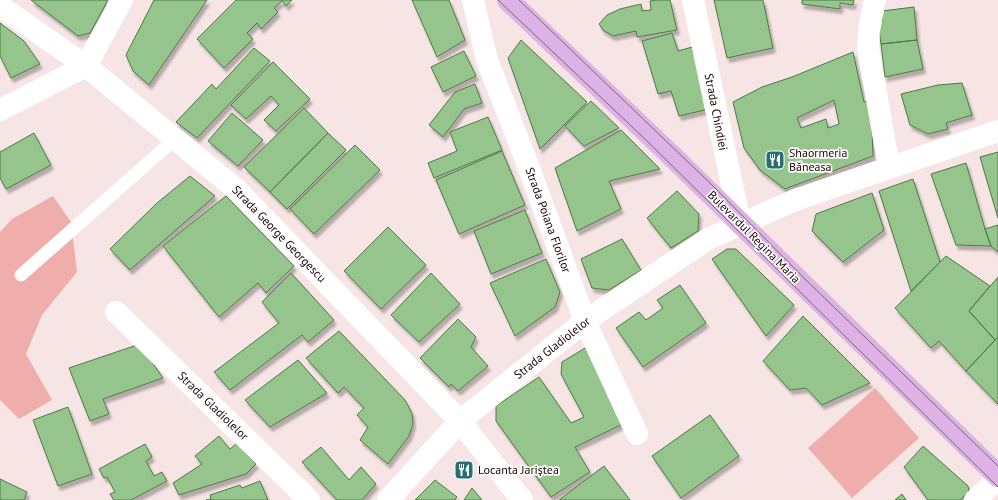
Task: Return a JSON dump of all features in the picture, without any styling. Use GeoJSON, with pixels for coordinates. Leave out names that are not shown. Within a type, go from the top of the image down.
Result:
{"type":"FeatureCollection","features":[{"type":"Feature","properties":{"kind":"main road","name":"Bulevardul Regina Maria"},"geometry":{"type":"LineString","coordinates":[[508,0],[740,223],[998,476]]}},
{"type":"Feature","properties":{"kind":"street"},"geometry":{"type":"LineString","coordinates":[[0,110],[86,66],[122,0]]}},
{"type":"Feature","properties":{"kind":"street","name":"Strada Poiana Florilor"},"geometry":{"type":"LineString","coordinates":[[473,0],[487,60],[526,160],[585,321],[637,434]]}},
{"type":"Feature","properties":{"kind":"street","name":"Strada Chindiei"},"geometry":{"type":"LineString","coordinates":[[694,0],[740,223]]}},
{"type":"Feature","properties":{"kind":"street"},"geometry":{"type":"LineString","coordinates":[[875,0],[869,30],[868,48],[888,168]]}},
{"type":"Feature","properties":{"kind":"street","name":"Strada George Georgescu"},"geometry":{"type":"LineString","coordinates":[[0,6],[86,66],[236,189],[460,421],[522,500]]}},
{"type":"Feature","properties":{"kind":"street","name":"Strada Gladiolelor"},"geometry":{"type":"LineString","coordinates":[[388,500],[460,421],[585,321],[708,239],[740,223],[795,200],[998,131]]}},
{"type":"Feature","properties":{"kind":"street","name":"Strada Gladiolelor"},"geometry":{"type":"LineString","coordinates":[[116,312],[309,500]]}},
{"type":"Feature","properties":{"kind":"street"},"geometry":{"type":"LineString","coordinates":[[975,500],[998,479]]}},
{"type":"Feature","properties":{"kind":"lane"},"geometry":{"type":"LineString","coordinates":[[21,275],[175,139]]}},
{"type":"Feature","properties":{"kind":"shaded area"},"geometry":{"type":"Polygon","coordinates":[[[53,196],[71,222],[77,272],[42,315],[26,354],[52,400],[19,419],[0,400],[0,232],[12,219],[53,196]]]}},
{"type":"Feature","properties":{"kind":"shaded area"},"geometry":{"type":"Polygon","coordinates":[[[875,388],[919,438],[852,498],[808,448],[875,388]]]}},
{"type":"Feature","properties":{"kind":"building"},"geometry":{"type":"Polygon","coordinates":[[[31,0],[108,0],[90,33],[78,36],[31,0]]]}},
{"type":"Feature","properties":{"kind":"building"},"geometry":{"type":"Polygon","coordinates":[[[154,0],[207,0],[149,85],[133,71],[126,55],[154,0]]]}},
{"type":"Feature","properties":{"kind":"building"},"geometry":{"type":"Polygon","coordinates":[[[236,0],[292,0],[286,6],[282,1],[274,8],[278,12],[261,29],[257,23],[247,33],[253,39],[224,68],[197,39],[236,0]]]}},
{"type":"Feature","properties":{"kind":"building"},"geometry":{"type":"Polygon","coordinates":[[[412,0],[449,0],[465,40],[437,57],[412,0]]]}},
{"type":"Feature","properties":{"kind":"building"},"geometry":{"type":"Polygon","coordinates":[[[670,0],[677,30],[637,37],[636,31],[613,36],[603,30],[599,24],[607,15],[620,9],[641,4],[642,11],[651,10],[650,1],[670,0]]]}},
{"type":"Feature","properties":{"kind":"building"},"geometry":{"type":"Polygon","coordinates":[[[714,0],[763,0],[773,48],[727,58],[714,0]]]}},
{"type":"Feature","properties":{"kind":"building"},"geometry":{"type":"Polygon","coordinates":[[[802,0],[854,0],[853,5],[840,3],[840,9],[802,4],[802,0]]]}},
{"type":"Feature","properties":{"kind":"building"},"geometry":{"type":"Polygon","coordinates":[[[914,7],[917,40],[881,44],[878,22],[882,22],[882,11],[914,7]]]}},
{"type":"Feature","properties":{"kind":"building"},"geometry":{"type":"Polygon","coordinates":[[[0,23],[24,41],[40,64],[11,78],[0,56],[0,23]]]}},
{"type":"Feature","properties":{"kind":"building"},"geometry":{"type":"Polygon","coordinates":[[[672,33],[678,51],[692,47],[709,109],[679,116],[671,91],[658,94],[642,41],[672,33]]]}},
{"type":"Feature","properties":{"kind":"building"},"geometry":{"type":"Polygon","coordinates":[[[521,40],[587,102],[540,149],[508,58],[521,40]]]}},
{"type":"Feature","properties":{"kind":"building"},"geometry":{"type":"Polygon","coordinates":[[[917,40],[923,69],[885,77],[881,44],[917,40]]]}},
{"type":"Feature","properties":{"kind":"building"},"geometry":{"type":"Polygon","coordinates":[[[254,48],[270,61],[197,138],[176,122],[212,84],[216,89],[254,48]]]}},
{"type":"Feature","properties":{"kind":"building"},"geometry":{"type":"Polygon","coordinates":[[[464,51],[476,76],[443,92],[431,67],[464,51]]]}},
{"type":"Feature","properties":{"kind":"building"},"geometry":{"type":"Polygon","coordinates":[[[853,52],[864,102],[871,101],[873,156],[785,189],[760,170],[744,148],[733,102],[762,87],[792,77],[853,52]],[[834,100],[797,118],[801,128],[826,119],[828,128],[839,124],[834,100]]]}},
{"type":"Feature","properties":{"kind":"building"},"geometry":{"type":"Polygon","coordinates":[[[273,62],[310,99],[276,131],[264,120],[279,105],[271,96],[246,119],[231,105],[273,62]]]}},
{"type":"Feature","properties":{"kind":"building"},"geometry":{"type":"Polygon","coordinates":[[[962,83],[972,115],[946,123],[948,129],[928,134],[910,125],[901,94],[938,85],[962,83]]]}},
{"type":"Feature","properties":{"kind":"building"},"geometry":{"type":"Polygon","coordinates":[[[475,84],[482,103],[464,109],[443,137],[429,125],[455,92],[475,84]]]}},
{"type":"Feature","properties":{"kind":"building"},"geometry":{"type":"Polygon","coordinates":[[[591,101],[619,128],[584,146],[565,126],[591,101]]]}},
{"type":"Feature","properties":{"kind":"building"},"geometry":{"type":"Polygon","coordinates":[[[304,108],[328,133],[270,192],[244,167],[304,108]]]}},
{"type":"Feature","properties":{"kind":"building"},"geometry":{"type":"Polygon","coordinates":[[[232,113],[263,140],[238,166],[208,141],[232,113]]]}},
{"type":"Feature","properties":{"kind":"building"},"geometry":{"type":"Polygon","coordinates":[[[488,117],[502,150],[434,178],[428,163],[457,151],[450,132],[488,117]]]}},
{"type":"Feature","properties":{"kind":"building"},"geometry":{"type":"Polygon","coordinates":[[[621,130],[660,169],[609,181],[621,209],[577,231],[555,168],[621,130]]]}},
{"type":"Feature","properties":{"kind":"building"},"geometry":{"type":"Polygon","coordinates":[[[34,133],[51,165],[6,189],[0,178],[0,152],[34,133]]]}},
{"type":"Feature","properties":{"kind":"building"},"geometry":{"type":"Polygon","coordinates":[[[328,133],[346,150],[287,209],[270,192],[328,133]]]}},
{"type":"Feature","properties":{"kind":"building"},"geometry":{"type":"Polygon","coordinates":[[[355,145],[380,170],[314,234],[290,209],[355,145]]]}},
{"type":"Feature","properties":{"kind":"building"},"geometry":{"type":"Polygon","coordinates":[[[502,151],[525,205],[459,234],[436,180],[502,151]]]}},
{"type":"Feature","properties":{"kind":"building"},"geometry":{"type":"Polygon","coordinates":[[[998,152],[998,218],[980,157],[998,152]]]}},
{"type":"Feature","properties":{"kind":"building"},"geometry":{"type":"Polygon","coordinates":[[[966,163],[991,246],[956,245],[931,174],[966,163]]]}},
{"type":"Feature","properties":{"kind":"building"},"geometry":{"type":"Polygon","coordinates":[[[190,176],[215,196],[130,270],[110,249],[157,203],[190,176]]]}},
{"type":"Feature","properties":{"kind":"building"},"geometry":{"type":"Polygon","coordinates":[[[913,179],[940,262],[911,291],[879,191],[913,179]]]}},
{"type":"Feature","properties":{"kind":"building"},"geometry":{"type":"Polygon","coordinates":[[[677,191],[699,214],[698,231],[671,248],[647,218],[677,191]]]}},
{"type":"Feature","properties":{"kind":"building"},"geometry":{"type":"Polygon","coordinates":[[[872,193],[884,230],[843,262],[812,231],[816,214],[872,193]]]}},
{"type":"Feature","properties":{"kind":"building"},"geometry":{"type":"Polygon","coordinates":[[[226,196],[294,266],[266,293],[258,283],[219,317],[163,246],[226,196]]]}},
{"type":"Feature","properties":{"kind":"building"},"geometry":{"type":"Polygon","coordinates":[[[525,210],[542,253],[491,274],[474,231],[525,210]]]}},
{"type":"Feature","properties":{"kind":"building"},"geometry":{"type":"Polygon","coordinates":[[[998,225],[998,252],[991,246],[985,229],[998,225]]]}},
{"type":"Feature","properties":{"kind":"building"},"geometry":{"type":"Polygon","coordinates":[[[388,227],[426,265],[381,309],[344,271],[388,227]]]}},
{"type":"Feature","properties":{"kind":"building"},"geometry":{"type":"Polygon","coordinates":[[[622,239],[641,270],[609,290],[592,288],[581,259],[622,239]]]}},
{"type":"Feature","properties":{"kind":"building"},"geometry":{"type":"Polygon","coordinates":[[[727,249],[736,249],[794,305],[766,336],[712,259],[727,249]]]}},
{"type":"Feature","properties":{"kind":"building"},"geometry":{"type":"Polygon","coordinates":[[[946,256],[990,286],[969,311],[995,340],[966,371],[939,341],[931,348],[895,308],[946,256]]]}},
{"type":"Feature","properties":{"kind":"building"},"geometry":{"type":"Polygon","coordinates":[[[546,259],[560,292],[555,307],[515,336],[490,283],[546,259]]]}},
{"type":"Feature","properties":{"kind":"building"},"geometry":{"type":"Polygon","coordinates":[[[291,273],[334,320],[308,342],[302,335],[230,390],[214,372],[279,323],[262,302],[291,273]]]}},
{"type":"Feature","properties":{"kind":"building"},"geometry":{"type":"Polygon","coordinates":[[[431,273],[460,304],[419,342],[391,315],[431,273]]]}},
{"type":"Feature","properties":{"kind":"building"},"geometry":{"type":"Polygon","coordinates":[[[998,277],[998,337],[995,340],[969,311],[998,277]]]}},
{"type":"Feature","properties":{"kind":"building"},"geometry":{"type":"Polygon","coordinates":[[[680,285],[706,323],[643,367],[616,328],[639,312],[646,320],[663,308],[657,300],[680,285]]]}},
{"type":"Feature","properties":{"kind":"building"},"geometry":{"type":"Polygon","coordinates":[[[803,316],[870,383],[822,405],[806,388],[790,390],[763,361],[803,316]]]}},
{"type":"Feature","properties":{"kind":"building"},"geometry":{"type":"Polygon","coordinates":[[[458,319],[476,337],[471,347],[488,366],[458,391],[451,384],[449,387],[420,358],[458,319]]]}},
{"type":"Feature","properties":{"kind":"building"},"geometry":{"type":"Polygon","coordinates":[[[339,331],[405,400],[412,413],[413,424],[409,436],[388,464],[360,440],[368,427],[357,415],[364,408],[344,387],[338,393],[306,358],[339,331]]]}},
{"type":"Feature","properties":{"kind":"building"},"geometry":{"type":"Polygon","coordinates":[[[998,337],[998,404],[966,371],[998,337]]]}},
{"type":"Feature","properties":{"kind":"building"},"geometry":{"type":"Polygon","coordinates":[[[140,344],[163,378],[103,399],[109,414],[90,421],[69,368],[140,344]]]}},
{"type":"Feature","properties":{"kind":"building"},"geometry":{"type":"Polygon","coordinates":[[[590,345],[625,423],[575,447],[590,472],[551,497],[496,421],[496,406],[539,377],[571,423],[584,417],[561,374],[562,362],[590,345]]]}},
{"type":"Feature","properties":{"kind":"building"},"geometry":{"type":"Polygon","coordinates":[[[298,360],[327,393],[270,427],[245,400],[298,360]]]}},
{"type":"Feature","properties":{"kind":"building"},"geometry":{"type":"Polygon","coordinates":[[[68,407],[92,474],[58,486],[33,420],[68,407]]]}},
{"type":"Feature","properties":{"kind":"building"},"geometry":{"type":"Polygon","coordinates":[[[710,415],[739,456],[681,498],[652,456],[710,415]]]}},
{"type":"Feature","properties":{"kind":"building"},"geometry":{"type":"Polygon","coordinates":[[[219,436],[230,449],[236,444],[256,464],[246,474],[179,495],[173,483],[202,464],[195,456],[219,436]]]}},
{"type":"Feature","properties":{"kind":"building"},"geometry":{"type":"Polygon","coordinates":[[[145,444],[152,457],[146,461],[154,476],[162,472],[167,481],[131,500],[114,500],[110,494],[115,492],[107,477],[104,478],[99,469],[145,444]]]}},
{"type":"Feature","properties":{"kind":"building"},"geometry":{"type":"Polygon","coordinates":[[[923,446],[968,486],[969,492],[960,500],[928,500],[904,467],[923,446]]]}},
{"type":"Feature","properties":{"kind":"building"},"geometry":{"type":"Polygon","coordinates":[[[321,447],[349,480],[361,467],[376,484],[362,500],[337,500],[302,462],[321,447]]]}},
{"type":"Feature","properties":{"kind":"building"},"geometry":{"type":"Polygon","coordinates":[[[604,466],[630,500],[559,500],[604,466]]]}},
{"type":"Feature","properties":{"kind":"building"},"geometry":{"type":"Polygon","coordinates":[[[0,479],[27,492],[24,500],[0,500],[0,479]]]}},
{"type":"Feature","properties":{"kind":"building"},"geometry":{"type":"Polygon","coordinates":[[[435,480],[457,497],[454,500],[415,500],[435,480]]]}},
{"type":"Feature","properties":{"kind":"building"},"geometry":{"type":"Polygon","coordinates":[[[260,481],[268,500],[206,500],[211,499],[210,495],[240,485],[242,488],[260,481]]]}},
{"type":"Feature","properties":{"kind":"building"},"geometry":{"type":"Polygon","coordinates":[[[472,488],[482,500],[464,500],[472,488]]]}},
{"type":"Feature","properties":{"kind":"building"},"geometry":{"type":"Polygon","coordinates":[[[902,494],[906,500],[895,500],[902,494]]]}},
{"type":"Feature","properties":{"kind":"tram line"},"geometry":{"type":"LineString","coordinates":[[498,0],[646,140],[998,487]]}},
{"type":"Feature","properties":{"kind":"tram line"},"geometry":{"type":"LineString","coordinates":[[519,0],[713,186],[806,280],[998,466]]}},
{"type":"Feature","properties":{"kind":"place","name":"Shaormeria Băneasa"},"geometry":{"type":"Point","coordinates":[775,160]}},
{"type":"Feature","properties":{"kind":"place","name":"Locanta Jariștea"},"geometry":{"type":"Point","coordinates":[464,470]}}]}
